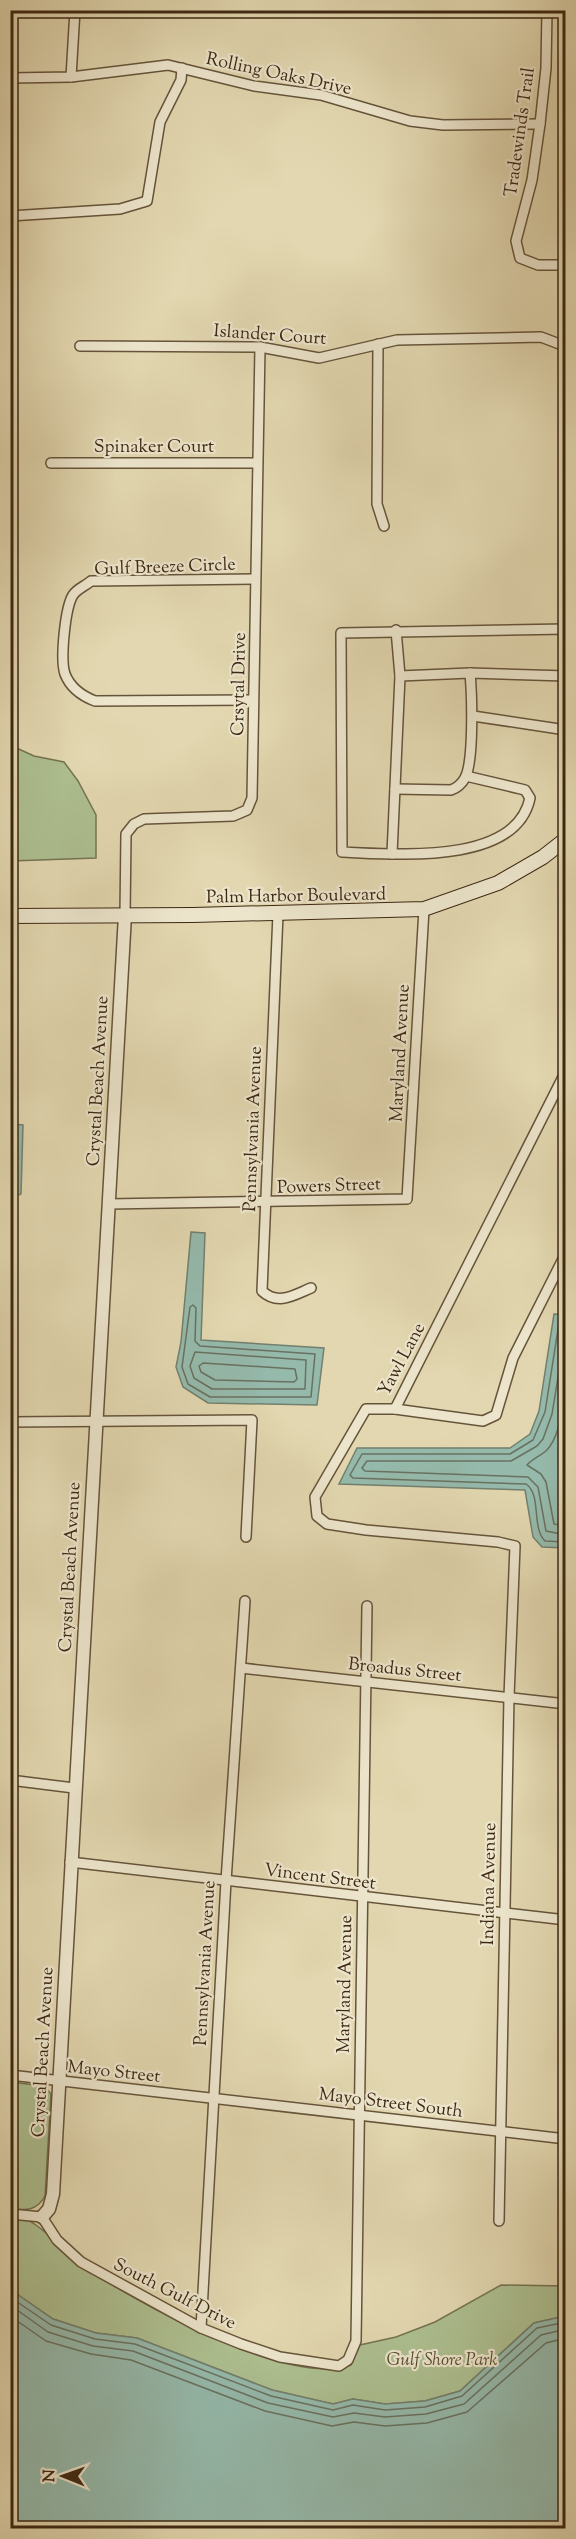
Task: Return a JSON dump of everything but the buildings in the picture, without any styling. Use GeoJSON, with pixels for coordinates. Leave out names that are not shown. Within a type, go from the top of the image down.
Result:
{"type":"FeatureCollection","features":[{"type":"Feature","properties":{"kind":"main road","name":"Palm Harbor Boulevard"},"geometry":{"type":"LineString","coordinates":[[10,916],[278,914],[424,909],[498,883],[543,857],[566,839]]}},
{"type":"Feature","properties":{"kind":"street"},"geometry":{"type":"LineString","coordinates":[[71,77],[75,10]]}},
{"type":"Feature","properties":{"kind":"street","name":"Tradewinds Trail"},"geometry":{"type":"LineString","coordinates":[[547,10],[546,68],[540,124],[532,180],[516,241],[520,258],[538,265],[566,265]]}},
{"type":"Feature","properties":{"kind":"street","name":"Rolling Oaks Drive"},"geometry":{"type":"LineString","coordinates":[[10,78],[71,77],[143,66],[168,65],[254,86],[321,95],[410,121],[443,124],[540,124]]}},
{"type":"Feature","properties":{"kind":"street"},"geometry":{"type":"LineString","coordinates":[[10,216],[120,209],[147,201],[158,130],[181,80],[182,68]]}},
{"type":"Feature","properties":{"kind":"street","name":"Islander Court"},"geometry":{"type":"LineString","coordinates":[[80,346],[260,347],[319,358],[349,353],[397,340],[541,337],[562,345]]}},
{"type":"Feature","properties":{"kind":"street"},"geometry":{"type":"LineString","coordinates":[[378,344],[377,504],[384,526]]}},
{"type":"Feature","properties":{"kind":"street","name":"Crsytal Drive"},"geometry":{"type":"LineString","coordinates":[[125,915],[126,834],[134,824],[144,819],[233,816],[247,810],[252,798],[256,463],[260,347]]}},
{"type":"Feature","properties":{"kind":"street","name":"Spinaker Court"},"geometry":{"type":"LineString","coordinates":[[51,463],[256,463]]}},
{"type":"Feature","properties":{"kind":"street","name":"Gulf Breeze Circle"},"geometry":{"type":"LineString","coordinates":[[254,700],[95,701],[77,692],[64,673],[66,610],[79,587],[91,581],[255,579]]}},
{"type":"Feature","properties":{"kind":"street"},"geometry":{"type":"LineString","coordinates":[[466,776],[525,790],[530,798],[528,808],[519,825],[492,842],[450,852],[392,854],[342,852],[341,633],[396,630],[566,629]]}},
{"type":"Feature","properties":{"kind":"street"},"geometry":{"type":"LineString","coordinates":[[392,854],[400,676],[396,630]]}},
{"type":"Feature","properties":{"kind":"street"},"geometry":{"type":"LineString","coordinates":[[400,676],[470,673],[566,676]]}},
{"type":"Feature","properties":{"kind":"street"},"geometry":{"type":"LineString","coordinates":[[395,789],[451,790],[458,787],[466,776],[473,716],[470,673]]}},
{"type":"Feature","properties":{"kind":"street"},"geometry":{"type":"LineString","coordinates":[[473,716],[566,730]]}},
{"type":"Feature","properties":{"kind":"street","name":"Maryland Avenue"},"geometry":{"type":"LineString","coordinates":[[406,1199],[424,909]]}},
{"type":"Feature","properties":{"kind":"street","name":"Pennsylvania Avenue"},"geometry":{"type":"LineString","coordinates":[[278,914],[262,1291],[269,1298],[282,1300],[311,1287]]}},
{"type":"Feature","properties":{"kind":"street","name":"Crystal Beach Avenue"},"geometry":{"type":"LineString","coordinates":[[42,2217],[49,2209],[53,2194],[74,1788],[125,915]]}},
{"type":"Feature","properties":{"kind":"street","name":"Yawl Lane"},"geometry":{"type":"LineString","coordinates":[[515,1549],[514,1544],[366,1530],[327,1524],[317,1516],[315,1497],[366,1409],[395,1409],[566,1071]]}},
{"type":"Feature","properties":{"kind":"street","name":"Powers Street"},"geometry":{"type":"LineString","coordinates":[[108,1204],[406,1199]]}},
{"type":"Feature","properties":{"kind":"street"},"geometry":{"type":"LineString","coordinates":[[395,1409],[483,1421],[496,1415],[513,1358],[566,1253]]}},
{"type":"Feature","properties":{"kind":"street"},"geometry":{"type":"LineString","coordinates":[[10,1422],[252,1420],[246,1537]]}},
{"type":"Feature","properties":{"kind":"street","name":"Indiana Avenue"},"geometry":{"type":"LineString","coordinates":[[499,2221],[509,1697],[515,1549]]}},
{"type":"Feature","properties":{"kind":"street","name":"Pennsylvania Avenue"},"geometry":{"type":"LineString","coordinates":[[201,2328],[226,1881],[245,1601]]}},
{"type":"Feature","properties":{"kind":"street","name":"Maryland Avenue"},"geometry":{"type":"LineString","coordinates":[[348,2360],[356,2341],[367,1606]]}},
{"type":"Feature","properties":{"kind":"street","name":"Broadus Street"},"geometry":{"type":"LineString","coordinates":[[241,1668],[566,1704]]}},
{"type":"Feature","properties":{"kind":"street"},"geometry":{"type":"LineString","coordinates":[[10,1780],[74,1788]]}},
{"type":"Feature","properties":{"kind":"street","name":"Vincent Street"},"geometry":{"type":"LineString","coordinates":[[70,1862],[362,1898],[566,1920]]}},
{"type":"Feature","properties":{"kind":"street","name":"Mayo Street"},"geometry":{"type":"LineString","coordinates":[[10,2075],[213,2098]]}},
{"type":"Feature","properties":{"kind":"street","name":"Mayo Street South"},"geometry":{"type":"LineString","coordinates":[[213,2098],[566,2139]]}},
{"type":"Feature","properties":{"kind":"street"},"geometry":{"type":"LineString","coordinates":[[10,2214],[42,2217]]}},
{"type":"Feature","properties":{"kind":"street","name":"South Gulf Drive"},"geometry":{"type":"LineString","coordinates":[[42,2217],[57,2240],[81,2262],[201,2328],[280,2357],[339,2366],[348,2360]]}},
{"type":"Feature","properties":{"kind":"green space"},"geometry":{"type":"Polygon","coordinates":[[[10,745],[34,756],[64,762],[78,781],[96,815],[96,858],[11,861],[10,745]]]}},
{"type":"Feature","properties":{"kind":"green space"},"geometry":{"type":"Polygon","coordinates":[[[10,2082],[44,2086],[51,2094],[45,2196],[38,2205],[21,2210],[11,2208],[10,2082]]]}},
{"type":"Feature","properties":{"kind":"green space","name":"Gulf Shore Park"},"geometry":{"type":"Polygon","coordinates":[[[11,2214],[40,2228],[83,2266],[138,2300],[213,2338],[290,2364],[324,2369],[351,2365],[360,2345],[396,2337],[435,2322],[501,2285],[565,2286],[566,2316],[534,2323],[460,2391],[425,2401],[385,2404],[353,2399],[333,2404],[272,2390],[137,2338],[96,2333],[53,2319],[11,2290],[11,2214]]]}},
{"type":"Feature","properties":{"kind":"water"},"geometry":{"type":"Polygon","coordinates":[[[11,1124],[23,1125],[21,1194],[11,1198],[11,1124]]]}},
{"type":"Feature","properties":{"kind":"water"},"geometry":{"type":"Polygon","coordinates":[[[191,1232],[205,1233],[201,1340],[324,1348],[317,1405],[208,1403],[183,1387],[176,1367],[181,1342],[191,1232]]]}},
{"type":"Feature","properties":{"kind":"water"},"geometry":{"type":"Polygon","coordinates":[[[554,1314],[566,1315],[565,1548],[542,1547],[533,1537],[525,1490],[339,1484],[357,1448],[510,1448],[530,1434],[539,1411],[554,1314]]]}},
{"type":"Feature","properties":{"kind":"water"},"geometry":{"type":"Polygon","coordinates":[[[11,2290],[53,2319],[96,2333],[137,2338],[272,2390],[333,2404],[353,2399],[385,2404],[425,2401],[460,2391],[534,2323],[565,2316],[565,2528],[11,2528],[11,2290]]]}}]}
